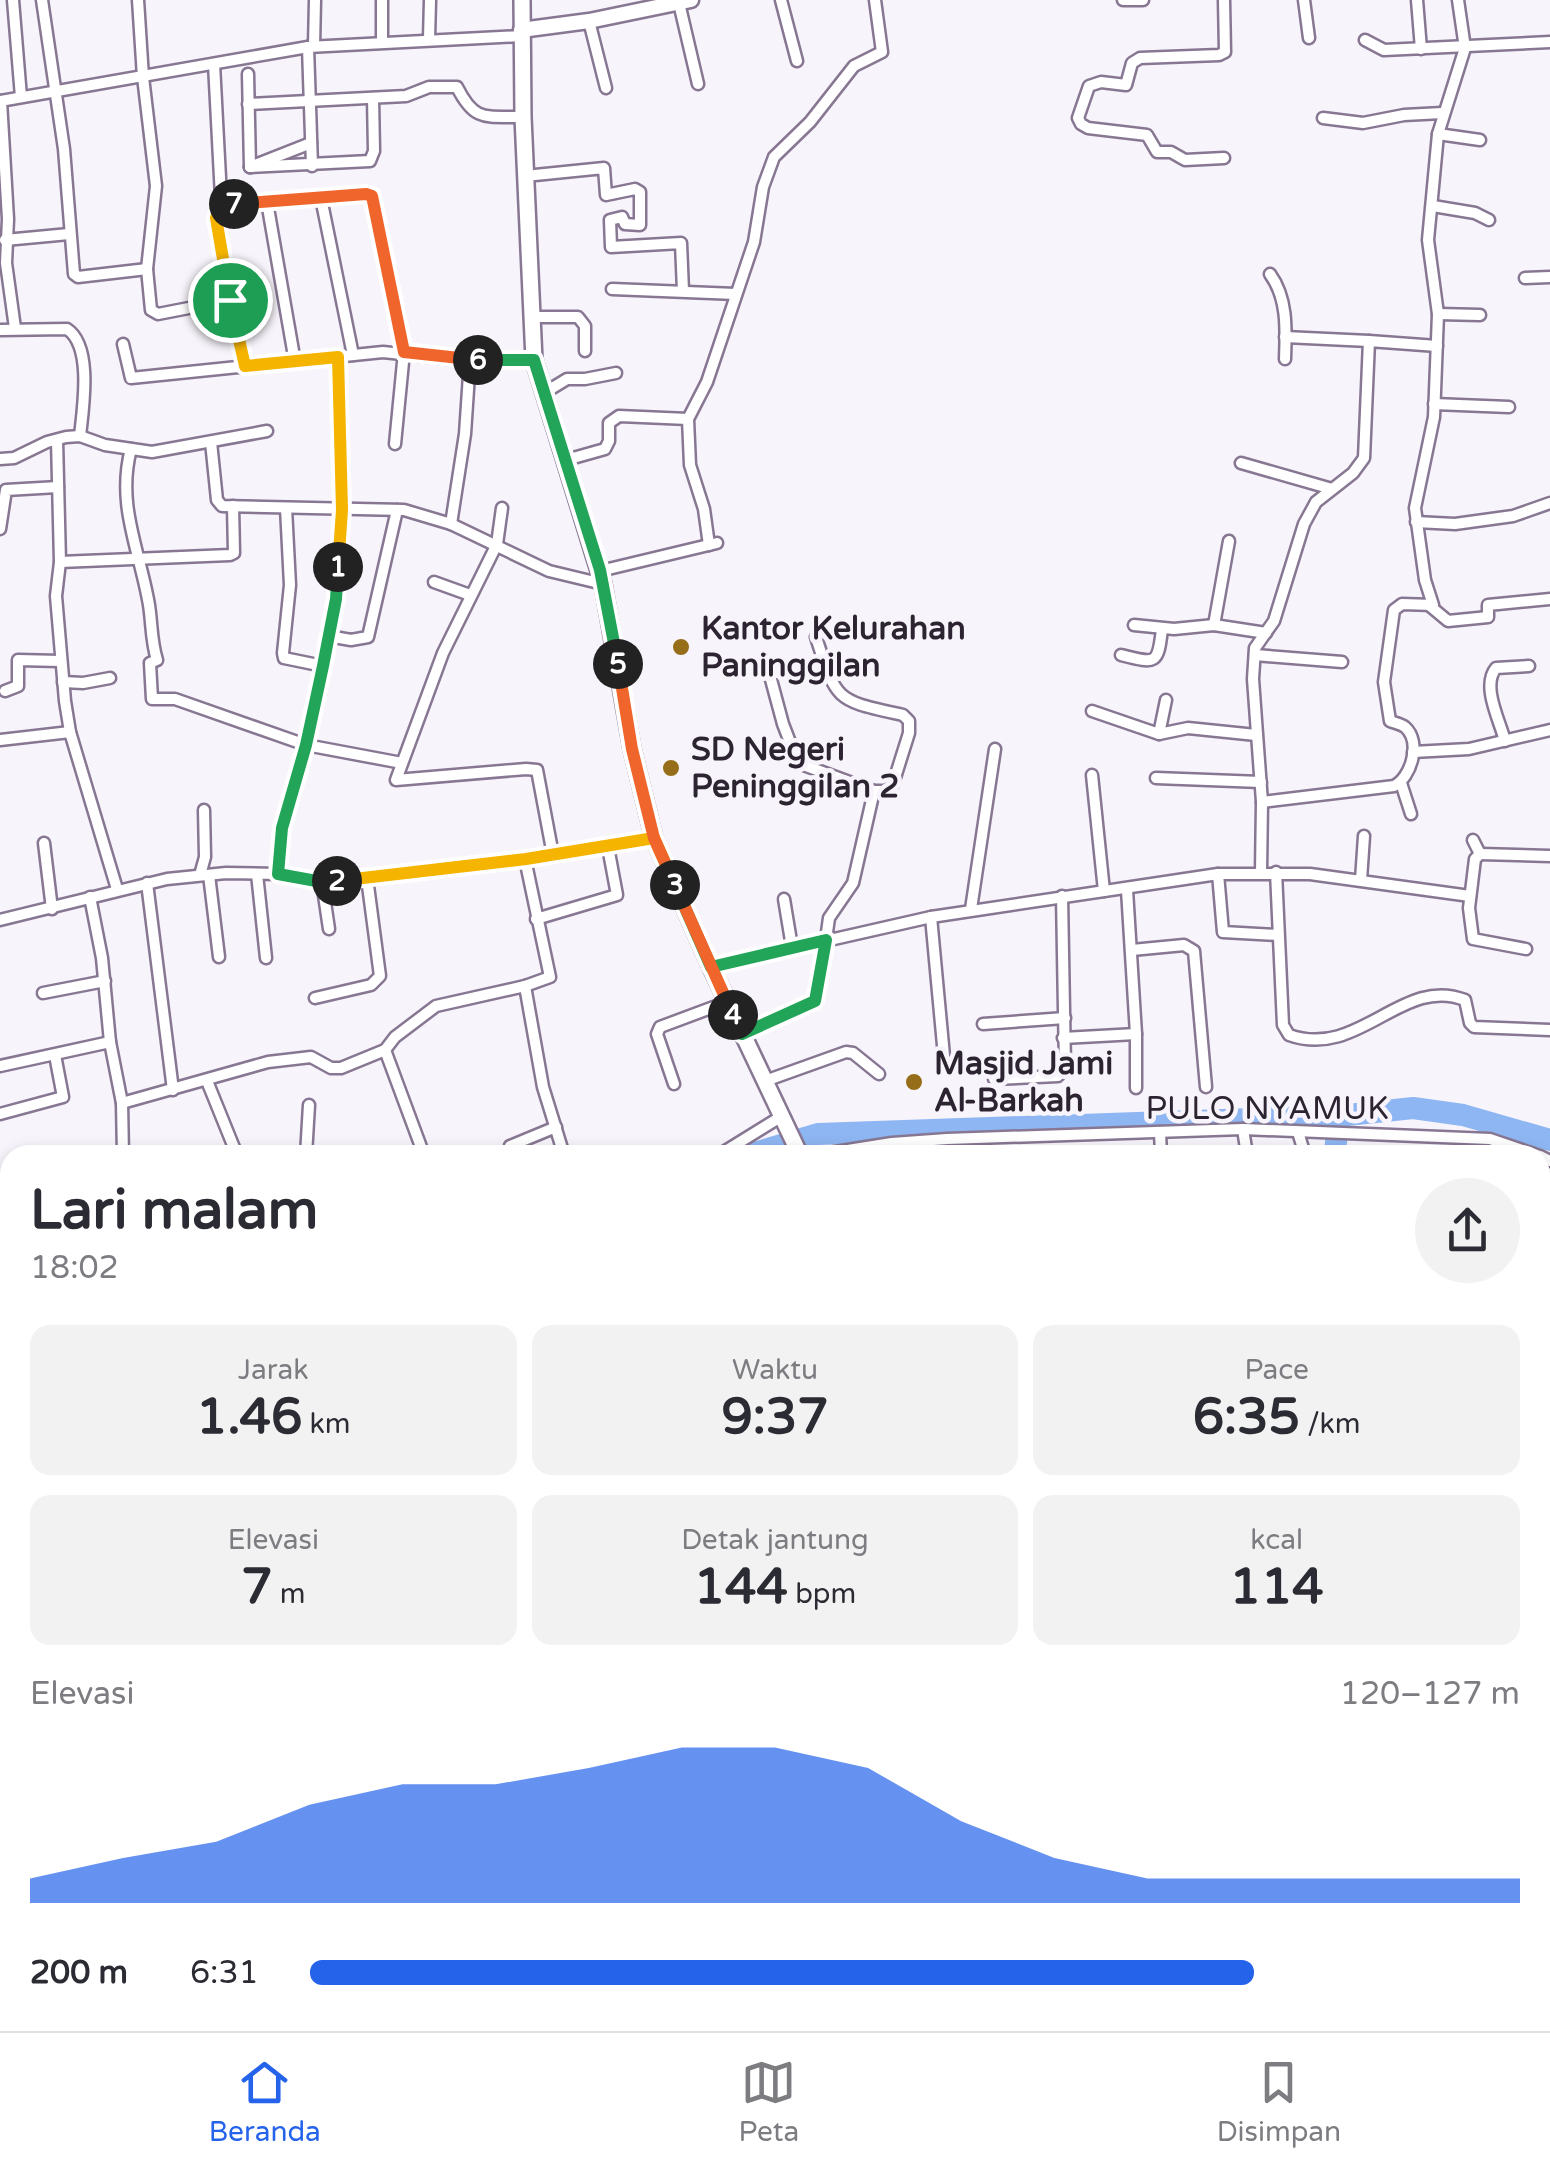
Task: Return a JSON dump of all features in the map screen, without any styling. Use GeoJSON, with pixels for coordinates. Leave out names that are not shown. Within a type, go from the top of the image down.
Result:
{"type":"FeatureCollection","features":[{"type":"Feature","properties":{"kind":"main road"},"geometry":{"type":"LineString","coordinates":[[522,0],[534,360],[601,577],[632,749],[654,838],[795,1145]]}},
{"type":"Feature","properties":{"kind":"street"},"geometry":{"type":"LineString","coordinates":[[13,0],[21,97]]}},
{"type":"Feature","properties":{"kind":"street"},"geometry":{"type":"LineString","coordinates":[[42,0],[64,149],[75,276],[146,269]]}},
{"type":"Feature","properties":{"kind":"street"},"geometry":{"type":"LineString","coordinates":[[138,0],[156,186],[146,269],[150,310],[155,314],[230,300]]}},
{"type":"Feature","properties":{"kind":"street"},"geometry":{"type":"LineString","coordinates":[[312,166],[314,0]]}},
{"type":"Feature","properties":{"kind":"street"},"geometry":{"type":"LineString","coordinates":[[382,0],[382,42]]}},
{"type":"Feature","properties":{"kind":"street"},"geometry":{"type":"LineString","coordinates":[[429,39],[430,0]]}},
{"type":"Feature","properties":{"kind":"street"},"geometry":{"type":"LineString","coordinates":[[781,0],[797,61]]}},
{"type":"Feature","properties":{"kind":"street"},"geometry":{"type":"LineString","coordinates":[[211,442],[217,500],[222,506],[397,510],[452,524],[549,571],[601,577],[713,544],[690,465],[688,418],[706,382],[754,242],[763,187],[774,157],[810,122],[854,66],[882,52],[875,0]]}},
{"type":"Feature","properties":{"kind":"street"},"geometry":{"type":"LineString","coordinates":[[1123,0],[1143,0]]}},
{"type":"Feature","properties":{"kind":"street"},"geometry":{"type":"LineString","coordinates":[[1224,0],[1225,52],[1140,58],[1132,63],[1126,85],[1101,82],[1089,86],[1078,118],[1088,128],[1147,136],[1157,152],[1171,152],[1185,160],[1224,158]]}},
{"type":"Feature","properties":{"kind":"street"},"geometry":{"type":"LineString","coordinates":[[1304,0],[1309,38]]}},
{"type":"Feature","properties":{"kind":"street"},"geometry":{"type":"LineString","coordinates":[[1418,0],[1421,50]]}},
{"type":"Feature","properties":{"kind":"street"},"geometry":{"type":"LineString","coordinates":[[1430,606],[1415,508],[1434,404],[1438,314],[1429,258],[1438,134],[1465,48],[1458,0]]}},
{"type":"Feature","properties":{"kind":"street"},"geometry":{"type":"LineString","coordinates":[[15,328],[5,240],[8,219],[0,101],[311,47],[521,33],[589,21],[622,7],[685,2],[698,84]]}},
{"type":"Feature","properties":{"kind":"street"},"geometry":{"type":"LineString","coordinates":[[589,21],[606,88]]}},
{"type":"Feature","properties":{"kind":"street"},"geometry":{"type":"LineString","coordinates":[[1366,40],[1384,50],[1550,42]]}},
{"type":"Feature","properties":{"kind":"street"},"geometry":{"type":"LineString","coordinates":[[214,64],[221,196]]}},
{"type":"Feature","properties":{"kind":"street"},"geometry":{"type":"LineString","coordinates":[[248,74],[250,167]]}},
{"type":"Feature","properties":{"kind":"street"},"geometry":{"type":"LineString","coordinates":[[248,104],[406,96],[442,84],[456,88],[478,116],[523,117]]}},
{"type":"Feature","properties":{"kind":"street"},"geometry":{"type":"LineString","coordinates":[[250,167],[370,161],[374,151],[373,98]]}},
{"type":"Feature","properties":{"kind":"street"},"geometry":{"type":"LineString","coordinates":[[1324,118],[1363,123],[1442,113]]}},
{"type":"Feature","properties":{"kind":"street"},"geometry":{"type":"LineString","coordinates":[[1438,134],[1480,140]]}},
{"type":"Feature","properties":{"kind":"street"},"geometry":{"type":"LineString","coordinates":[[250,167],[312,143]]}},
{"type":"Feature","properties":{"kind":"street"},"geometry":{"type":"LineString","coordinates":[[525,176],[604,168],[606,195],[640,192],[640,225],[624,224],[622,217],[610,220],[611,247],[681,244],[684,291]]}},
{"type":"Feature","properties":{"kind":"street"},"geometry":{"type":"LineString","coordinates":[[245,366],[216,218],[220,208],[226,204],[372,196],[404,352],[394,444]]}},
{"type":"Feature","properties":{"kind":"street"},"geometry":{"type":"LineString","coordinates":[[321,198],[353,355]]}},
{"type":"Feature","properties":{"kind":"street"},"geometry":{"type":"LineString","coordinates":[[267,202],[295,362]]}},
{"type":"Feature","properties":{"kind":"street"},"geometry":{"type":"LineString","coordinates":[[1432,206],[1475,213],[1488,220]]}},
{"type":"Feature","properties":{"kind":"street"},"geometry":{"type":"LineString","coordinates":[[5,240],[69,234]]}},
{"type":"Feature","properties":{"kind":"street"},"geometry":{"type":"LineString","coordinates":[[1270,274],[1281,294],[1285,359]]}},
{"type":"Feature","properties":{"kind":"street"},"geometry":{"type":"LineString","coordinates":[[1525,278],[1550,278]]}},
{"type":"Feature","properties":{"kind":"street"},"geometry":{"type":"LineString","coordinates":[[612,289],[736,294]]}},
{"type":"Feature","properties":{"kind":"street"},"geometry":{"type":"LineString","coordinates":[[1438,314],[1480,315]]}},
{"type":"Feature","properties":{"kind":"street"},"geometry":{"type":"LineString","coordinates":[[532,318],[578,317],[585,326],[586,351]]}},
{"type":"Feature","properties":{"kind":"street"},"geometry":{"type":"LineString","coordinates":[[0,330],[68,328],[77,338],[84,388],[80,436]]}},
{"type":"Feature","properties":{"kind":"street"},"geometry":{"type":"LineString","coordinates":[[1286,338],[1437,346]]}},
{"type":"Feature","properties":{"kind":"street"},"geometry":{"type":"LineString","coordinates":[[1261,872],[1262,802],[1256,736],[1258,640],[1278,612],[1304,524],[1316,502],[1354,473],[1366,448],[1369,341]]}},
{"type":"Feature","properties":{"kind":"street"},"geometry":{"type":"LineString","coordinates":[[122,344],[131,378],[404,352],[470,360],[534,360]]}},
{"type":"Feature","properties":{"kind":"street"},"geometry":{"type":"LineString","coordinates":[[278,874],[286,812],[306,745],[336,599],[342,510],[338,357]]}},
{"type":"Feature","properties":{"kind":"street"},"geometry":{"type":"LineString","coordinates":[[452,524],[465,434],[470,360]]}},
{"type":"Feature","properties":{"kind":"street"},"geometry":{"type":"LineString","coordinates":[[544,392],[567,379],[616,373]]}},
{"type":"Feature","properties":{"kind":"street"},"geometry":{"type":"LineString","coordinates":[[1434,404],[1509,407]]}},
{"type":"Feature","properties":{"kind":"street"},"geometry":{"type":"LineString","coordinates":[[566,460],[605,448],[610,441],[610,423],[619,416],[688,418]]}},
{"type":"Feature","properties":{"kind":"street"},"geometry":{"type":"LineString","coordinates":[[0,458],[14,458],[57,440],[80,436],[105,445],[152,452],[266,431]]}},
{"type":"Feature","properties":{"kind":"street"},"geometry":{"type":"LineString","coordinates":[[57,440],[60,562],[56,596],[60,661],[70,732],[117,889]]}},
{"type":"Feature","properties":{"kind":"street"},"geometry":{"type":"LineString","coordinates":[[131,448],[125,472],[136,559],[149,605],[151,641],[157,660],[150,663],[152,699],[176,699],[306,745],[402,763]]}},
{"type":"Feature","properties":{"kind":"street"},"geometry":{"type":"LineString","coordinates":[[1241,463],[1332,489]]}},
{"type":"Feature","properties":{"kind":"street"},"geometry":{"type":"LineString","coordinates":[[0,528],[6,490],[58,487]]}},
{"type":"Feature","properties":{"kind":"street"},"geometry":{"type":"LineString","coordinates":[[1416,522],[1455,524],[1513,516],[1550,502]]}},
{"type":"Feature","properties":{"kind":"street"},"geometry":{"type":"LineString","coordinates":[[60,562],[234,553],[233,506]]}},
{"type":"Feature","properties":{"kind":"street"},"geometry":{"type":"LineString","coordinates":[[286,508],[290,585],[284,658],[323,666]]}},
{"type":"Feature","properties":{"kind":"street"},"geometry":{"type":"LineString","coordinates":[[502,508],[496,544],[443,653],[396,780],[537,770],[552,855]]}},
{"type":"Feature","properties":{"kind":"street"},"geometry":{"type":"LineString","coordinates":[[328,636],[350,640],[368,637],[397,510]]}},
{"type":"Feature","properties":{"kind":"street"},"geometry":{"type":"LineString","coordinates":[[1214,625],[1229,541]]}},
{"type":"Feature","properties":{"kind":"street"},"geometry":{"type":"LineString","coordinates":[[434,582],[470,595]]}},
{"type":"Feature","properties":{"kind":"street"},"geometry":{"type":"LineString","coordinates":[[1411,814],[1402,783],[1410,770],[1413,752],[1408,730],[1388,718],[1384,682],[1394,610],[1402,604],[1430,606],[1448,621],[1488,617],[1488,605],[1550,598]]}},
{"type":"Feature","properties":{"kind":"street"},"geometry":{"type":"LineString","coordinates":[[1134,625],[1214,625],[1266,632]]}},
{"type":"Feature","properties":{"kind":"street"},"geometry":{"type":"LineString","coordinates":[[1121,654],[1155,660],[1162,628]]}},
{"type":"Feature","properties":{"kind":"street"},"geometry":{"type":"LineString","coordinates":[[766,661],[798,763],[874,791],[887,791],[909,733],[908,721],[903,715],[853,704],[840,696],[830,684],[816,637]]}},
{"type":"Feature","properties":{"kind":"street"},"geometry":{"type":"LineString","coordinates":[[1255,655],[1342,662]]}},
{"type":"Feature","properties":{"kind":"street"},"geometry":{"type":"LineString","coordinates":[[5,691],[18,686],[18,660],[60,661]]}},
{"type":"Feature","properties":{"kind":"street"},"geometry":{"type":"LineString","coordinates":[[1505,741],[1490,674],[1496,668],[1529,666]]}},
{"type":"Feature","properties":{"kind":"street"},"geometry":{"type":"LineString","coordinates":[[64,682],[110,678]]}},
{"type":"Feature","properties":{"kind":"street"},"geometry":{"type":"LineString","coordinates":[[1159,734],[1166,700]]}},
{"type":"Feature","properties":{"kind":"street"},"geometry":{"type":"LineString","coordinates":[[1092,711],[1159,734],[1188,728],[1256,736]]}},
{"type":"Feature","properties":{"kind":"street"},"geometry":{"type":"LineString","coordinates":[[1413,752],[1469,749],[1550,730]]}},
{"type":"Feature","properties":{"kind":"street"},"geometry":{"type":"LineString","coordinates":[[0,740],[70,732]]}},
{"type":"Feature","properties":{"kind":"street"},"geometry":{"type":"LineString","coordinates":[[971,909],[994,750]]}},
{"type":"Feature","properties":{"kind":"street"},"geometry":{"type":"LineString","coordinates":[[1092,775],[1103,888]]}},
{"type":"Feature","properties":{"kind":"street"},"geometry":{"type":"LineString","coordinates":[[1156,778],[1261,782]]}},
{"type":"Feature","properties":{"kind":"street"},"geometry":{"type":"LineString","coordinates":[[1262,802],[1402,783]]}},
{"type":"Feature","properties":{"kind":"street"},"geometry":{"type":"LineString","coordinates":[[742,1034],[815,1001],[828,918],[853,882],[874,791]]}},
{"type":"Feature","properties":{"kind":"street"},"geometry":{"type":"LineString","coordinates":[[204,810],[204,875],[219,957]]}},
{"type":"Feature","properties":{"kind":"street"},"geometry":{"type":"LineString","coordinates":[[1361,880],[1364,836]]}},
{"type":"Feature","properties":{"kind":"street"},"geometry":{"type":"LineString","coordinates":[[0,920],[147,882],[204,875],[278,874],[322,882],[526,859],[654,838]]}},
{"type":"Feature","properties":{"kind":"street"},"geometry":{"type":"LineString","coordinates":[[1473,840],[1480,854]]}},
{"type":"Feature","properties":{"kind":"street"},"geometry":{"type":"LineString","coordinates":[[44,843],[52,909]]}},
{"type":"Feature","properties":{"kind":"street"},"geometry":{"type":"LineString","coordinates":[[536,919],[617,895],[608,848]]}},
{"type":"Feature","properties":{"kind":"street"},"geometry":{"type":"LineString","coordinates":[[1526,949],[1473,939],[1470,896],[1474,858],[1480,854],[1550,856]]}},
{"type":"Feature","properties":{"kind":"street"},"geometry":{"type":"LineString","coordinates":[[122,1103],[268,1062],[307,1056],[336,1069],[385,1050],[408,1026],[436,1006],[525,986],[551,976],[526,859]]}},
{"type":"Feature","properties":{"kind":"street"},"geometry":{"type":"LineString","coordinates":[[1276,872],[1283,1025],[1295,1037],[1328,1038],[1355,1032],[1410,1000],[1456,996],[1465,1000],[1474,1026],[1550,1030]]}},
{"type":"Feature","properties":{"kind":"street"},"geometry":{"type":"LineString","coordinates":[[711,967],[826,938],[971,909],[1103,888],[1127,890],[1218,874],[1276,872],[1470,896]]}},
{"type":"Feature","properties":{"kind":"street"},"geometry":{"type":"LineString","coordinates":[[257,874],[266,958]]}},
{"type":"Feature","properties":{"kind":"street"},"geometry":{"type":"LineString","coordinates":[[1218,874],[1223,932],[1278,935]]}},
{"type":"Feature","properties":{"kind":"street"},"geometry":{"type":"LineString","coordinates":[[315,998],[378,981],[367,878]]}},
{"type":"Feature","properties":{"kind":"street"},"geometry":{"type":"LineString","coordinates":[[147,882],[174,1090]]}},
{"type":"Feature","properties":{"kind":"street"},"geometry":{"type":"LineString","coordinates":[[322,882],[329,929]]}},
{"type":"Feature","properties":{"kind":"street"},"geometry":{"type":"LineString","coordinates":[[1127,890],[1136,1088]]}},
{"type":"Feature","properties":{"kind":"street"},"geometry":{"type":"LineString","coordinates":[[90,896],[122,1103],[123,1145]]}},
{"type":"Feature","properties":{"kind":"street"},"geometry":{"type":"LineString","coordinates":[[994,1079],[1061,1075],[1065,1067],[1062,896]]}},
{"type":"Feature","properties":{"kind":"street"},"geometry":{"type":"LineString","coordinates":[[784,899],[792,947]]}},
{"type":"Feature","properties":{"kind":"street"},"geometry":{"type":"LineString","coordinates":[[931,917],[944,1056]]}},
{"type":"Feature","properties":{"kind":"street"},"geometry":{"type":"LineString","coordinates":[[1132,950],[1188,945],[1194,950],[1206,1088]]}},
{"type":"Feature","properties":{"kind":"street"},"geometry":{"type":"LineString","coordinates":[[43,993],[104,981]]}},
{"type":"Feature","properties":{"kind":"street"},"geometry":{"type":"LineString","coordinates":[[525,986],[543,1087],[561,1145]]}},
{"type":"Feature","properties":{"kind":"street"},"geometry":{"type":"LineString","coordinates":[[674,1084],[656,1034],[658,1030],[664,1024],[727,1002]]}},
{"type":"Feature","properties":{"kind":"street"},"geometry":{"type":"LineString","coordinates":[[983,1024],[1064,1018]]}},
{"type":"Feature","properties":{"kind":"street"},"geometry":{"type":"LineString","coordinates":[[1063,1038],[1136,1034]]}},
{"type":"Feature","properties":{"kind":"street"},"geometry":{"type":"LineString","coordinates":[[0,1066],[110,1042]]}},
{"type":"Feature","properties":{"kind":"street"},"geometry":{"type":"LineString","coordinates":[[385,1050],[420,1145]]}},
{"type":"Feature","properties":{"kind":"street"},"geometry":{"type":"LineString","coordinates":[[766,1082],[838,1053],[853,1053],[879,1074]]}},
{"type":"Feature","properties":{"kind":"street"},"geometry":{"type":"LineString","coordinates":[[0,1114],[63,1097],[54,1054]]}},
{"type":"Feature","properties":{"kind":"street"},"geometry":{"type":"LineString","coordinates":[[207,1081],[233,1145]]}},
{"type":"Feature","properties":{"kind":"street"},"geometry":{"type":"LineString","coordinates":[[307,1145],[309,1105]]}},
{"type":"Feature","properties":{"kind":"street"},"geometry":{"type":"LineString","coordinates":[[740,1145],[785,1123]]}},
{"type":"Feature","properties":{"kind":"street"},"geometry":{"type":"LineString","coordinates":[[512,1145],[556,1127]]}},
{"type":"Feature","properties":{"kind":"street"},"geometry":{"type":"LineString","coordinates":[[1243,1129],[1245,1145]]}},
{"type":"Feature","properties":{"kind":"street","name":"PULO NYAMUK"},"geometry":{"type":"LineString","coordinates":[[879,1145],[1243,1129],[1490,1139],[1507,1145]]}},
{"type":"Feature","properties":{"kind":"street"},"geometry":{"type":"LineString","coordinates":[[1160,1132],[1161,1145]]}},
{"type":"Feature","properties":{"kind":"street"},"geometry":{"type":"LineString","coordinates":[[1300,1132],[1303,1145]]}},
{"type":"Feature","properties":{"kind":"street"},"geometry":{"type":"LineString","coordinates":[[955,1139],[956,1145]]}},
{"type":"Feature","properties":{"kind":"waterway"},"geometry":{"type":"LineString","coordinates":[[781,1145],[818,1134],[1338,1116],[1413,1108],[1463,1115],[1550,1140]]}},
{"type":"Feature","properties":{"kind":"waterway"},"geometry":{"type":"LineString","coordinates":[[1336,1145],[1338,1116]]}},
{"type":"Feature","properties":{"kind":"place","name":"Kantor Kelurahan Paninggilan"},"geometry":{"type":"Point","coordinates":[681,647]}},
{"type":"Feature","properties":{"kind":"place","name":"SD Negeri Peninggilan 2"},"geometry":{"type":"Point","coordinates":[671,768]}},
{"type":"Feature","properties":{"kind":"place","name":"Masjid Jami Al-Barkah"},"geometry":{"type":"Point","coordinates":[914,1082]}},
{"type":"Feature","properties":{"kind":"route"},"geometry":{"type":"LineString","coordinates":[[230,300],[216,218],[220,208],[226,204],[366,194],[372,196],[374,204],[404,352],[458,360],[534,360],[603,584],[632,749],[654,838],[665,862],[675,886],[711,967],[742,1034],[815,1001],[826,940],[711,967],[675,886],[654,838],[608,848],[367,878],[322,882],[278,874],[282,828],[306,745],[336,599],[342,510],[338,357],[245,366],[230,300]]}}]}
